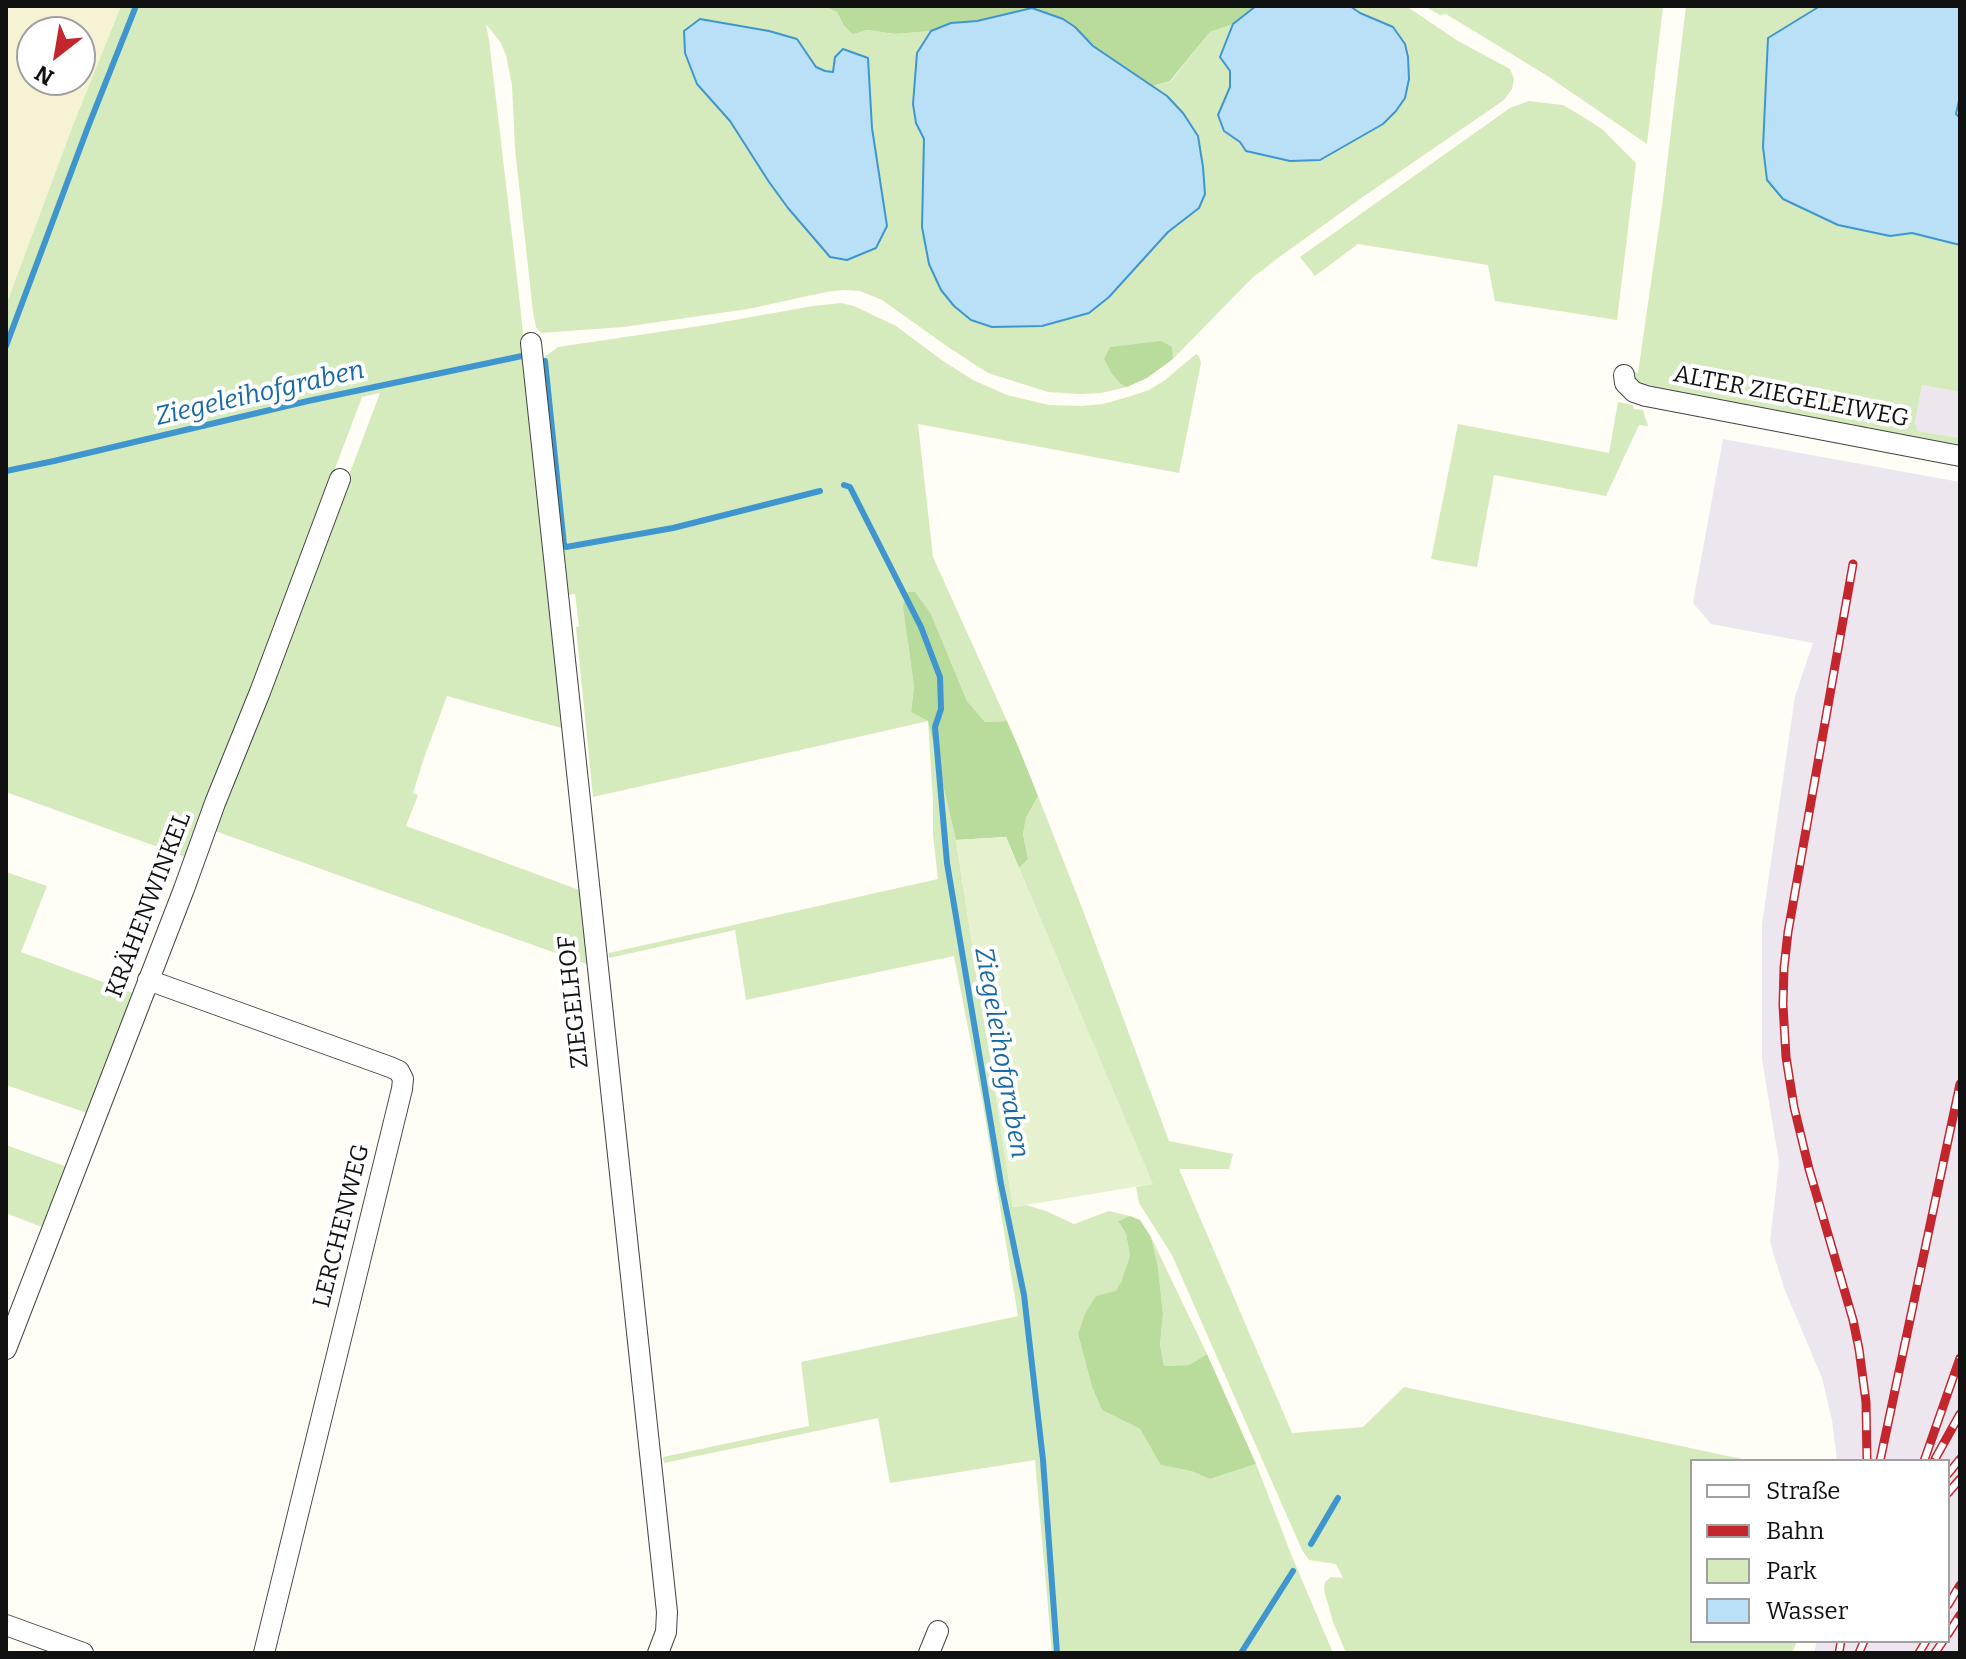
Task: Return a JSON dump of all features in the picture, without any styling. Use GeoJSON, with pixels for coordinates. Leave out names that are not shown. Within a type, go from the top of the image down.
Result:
{"type":"FeatureCollection","features":[{"type":"Feature","properties":{"kind":"street","name":"ZIEGELHOF"},"geometry":{"type":"LineString","coordinates":[[531,343],[667,1612],[666,1632],[658,1653]]}},
{"type":"Feature","properties":{"kind":"street","name":"ALTER ZIEGELEIWEG"},"geometry":{"type":"LineString","coordinates":[[1624,375],[1625,383],[1634,392],[1646,396],[1960,456]]}},
{"type":"Feature","properties":{"kind":"street","name":"KRÄHENWINKEL"},"geometry":{"type":"LineString","coordinates":[[6,1349],[340,479]]}},
{"type":"Feature","properties":{"kind":"street","name":"LERCHENWEG"},"geometry":{"type":"LineString","coordinates":[[148,980],[390,1067],[399,1071],[403,1079],[264,1653]]}},
{"type":"Feature","properties":{"kind":"street"},"geometry":{"type":"LineString","coordinates":[[6,1625],[83,1653]]}},
{"type":"Feature","properties":{"kind":"street"},"geometry":{"type":"LineString","coordinates":[[929,1653],[938,1631]]}},
{"type":"Feature","properties":{"kind":"shaded area"},"geometry":{"type":"Polygon","coordinates":[[[6,6],[121,6],[96,68],[96,16],[16,16],[16,96],[85,96],[6,305],[6,6]]]}},
{"type":"Feature","properties":{"kind":"shaded area"},"geometry":{"type":"Polygon","coordinates":[[[1922,385],[1960,392],[1960,438],[1918,431],[1915,425],[1922,385]]]}},
{"type":"Feature","properties":{"kind":"shaded area"},"geometry":{"type":"Polygon","coordinates":[[[1723,439],[1960,482],[1960,1653],[1814,1653],[1816,1643],[1950,1643],[1950,1459],[1837,1459],[1822,1378],[1784,1288],[1770,1242],[1779,1163],[1762,1059],[1762,924],[1795,696],[1813,643],[1711,624],[1693,603],[1723,439]]]}},
{"type":"Feature","properties":{"kind":"green space"},"geometry":{"type":"Polygon","coordinates":[[[121,6],[823,6],[837,12],[844,26],[853,33],[867,30],[895,34],[931,31],[917,53],[913,104],[916,123],[924,139],[922,227],[929,264],[971,320],[992,327],[1015,327],[1150,251],[1168,232],[1199,208],[1167,96],[1152,86],[1171,81],[1210,32],[1233,24],[1220,57],[1230,71],[1230,87],[1218,115],[1223,131],[1240,142],[1246,151],[1289,161],[1320,160],[1383,124],[1408,57],[1405,44],[1393,27],[1350,6],[1406,6],[1458,41],[1510,69],[1514,79],[1512,89],[1504,100],[1252,278],[1173,359],[1171,347],[1121,384],[1127,387],[1080,394],[1048,392],[988,373],[882,300],[860,291],[826,292],[748,309],[623,327],[541,333],[536,327],[533,312],[515,149],[512,85],[501,43],[486,24],[519,295],[565,729],[447,696],[424,758],[413,793],[418,795],[406,826],[582,891],[589,965],[215,831],[380,393],[362,397],[188,858],[6,792],[6,305],[85,96],[96,96],[96,68],[121,6]],[[797,39],[697,84],[730,121],[769,182],[829,257],[847,260],[863,254],[883,198],[870,99],[833,72],[816,67],[797,39]]]}},
{"type":"Feature","properties":{"kind":"green space"},"geometry":{"type":"Polygon","coordinates":[[[823,6],[1256,6],[1233,24],[1210,32],[1170,81],[1152,86],[1093,46],[1075,27],[1032,8],[977,21],[951,23],[931,31],[895,34],[867,30],[853,34],[844,26],[837,12],[823,6]]]}},
{"type":"Feature","properties":{"kind":"green space"},"geometry":{"type":"Polygon","coordinates":[[[1424,6],[1663,6],[1647,144],[1546,75],[1446,14],[1440,15],[1424,6]]]}},
{"type":"Feature","properties":{"kind":"green space"},"geometry":{"type":"Polygon","coordinates":[[[1686,6],[1960,6],[1960,392],[1922,385],[1915,424],[1918,431],[1960,438],[1960,447],[1636,388],[1630,370],[1638,373],[1686,6]]]}},
{"type":"Feature","properties":{"kind":"green space"},"geometry":{"type":"Polygon","coordinates":[[[1529,101],[1563,105],[1602,129],[1636,163],[1617,320],[1495,301],[1488,265],[1358,244],[1315,276],[1300,257],[1510,108],[1529,101]]]}},
{"type":"Feature","properties":{"kind":"green space"},"geometry":{"type":"Polygon","coordinates":[[[841,303],[896,326],[973,380],[1007,395],[1049,405],[1103,404],[1149,390],[1196,354],[1201,363],[1179,473],[918,424],[933,557],[1007,721],[985,722],[967,701],[931,614],[908,643],[914,687],[911,712],[928,721],[593,797],[576,627],[579,626],[575,594],[567,595],[542,359],[558,347],[841,303]]]}},
{"type":"Feature","properties":{"kind":"green space"},"geometry":{"type":"Polygon","coordinates":[[[1161,341],[1172,347],[1173,359],[1147,378],[1127,387],[1112,374],[1104,359],[1110,347],[1161,341]]]}},
{"type":"Feature","properties":{"kind":"green space"},"geometry":{"type":"Polygon","coordinates":[[[1618,402],[1643,410],[1648,426],[1639,425],[1606,496],[1494,475],[1477,567],[1431,559],[1458,424],[1609,453],[1618,402]]]}},
{"type":"Feature","properties":{"kind":"green space"},"geometry":{"type":"Polygon","coordinates":[[[907,592],[915,592],[931,614],[967,701],[985,722],[1007,721],[1018,746],[1038,796],[1026,818],[1023,834],[1028,859],[1019,868],[1006,837],[956,840],[928,721],[911,712],[914,687],[903,606],[907,592]]]}},
{"type":"Feature","properties":{"kind":"green space"},"geometry":{"type":"Polygon","coordinates":[[[928,721],[956,840],[1013,1207],[1026,1205],[1074,1224],[1109,1211],[1130,1216],[1118,1221],[1126,1234],[1130,1256],[1121,1282],[1117,1291],[1078,1334],[1092,1387],[1102,1410],[1140,1429],[1162,1465],[1210,1479],[1256,1464],[1333,1653],[1052,1653],[1035,1460],[890,1483],[878,1418],[664,1463],[663,1457],[809,1426],[801,1362],[1018,1316],[983,1105],[954,956],[746,1000],[735,930],[609,958],[609,953],[938,879],[928,721]]]}},
{"type":"Feature","properties":{"kind":"green space"},"geometry":{"type":"Polygon","coordinates":[[[1038,796],[1169,1141],[1233,1154],[1229,1169],[1179,1169],[1292,1433],[1363,1427],[1404,1387],[1742,1459],[1690,1459],[1690,1643],[1796,1643],[1792,1653],[1346,1653],[1324,1590],[1325,1582],[1331,1577],[1343,1578],[1336,1564],[1309,1560],[1302,1550],[1172,1255],[1139,1203],[1136,1187],[1152,1184],[1019,868],[1028,859],[1023,834],[1026,818],[1038,796]]]}},
{"type":"Feature","properties":{"kind":"green space"},"geometry":{"type":"Polygon","coordinates":[[[1006,837],[1153,1184],[1013,1207],[956,840],[1006,837]]]}},
{"type":"Feature","properties":{"kind":"green space"},"geometry":{"type":"Polygon","coordinates":[[[6,872],[47,886],[21,952],[133,993],[87,1113],[6,1085],[6,872]]]}},
{"type":"Feature","properties":{"kind":"green space"},"geometry":{"type":"Polygon","coordinates":[[[6,1145],[70,1168],[47,1229],[6,1213],[6,1145]]]}},
{"type":"Feature","properties":{"kind":"green space"},"geometry":{"type":"Polygon","coordinates":[[[1130,1216],[1140,1220],[1151,1237],[1158,1267],[1163,1314],[1160,1345],[1164,1366],[1189,1365],[1207,1354],[1256,1464],[1210,1479],[1191,1471],[1161,1465],[1140,1429],[1102,1410],[1092,1387],[1078,1334],[1096,1296],[1116,1291],[1121,1282],[1130,1256],[1126,1234],[1118,1221],[1130,1216]]]}},
{"type":"Feature","properties":{"kind":"green space"},"geometry":{"type":"Polygon","coordinates":[[[1151,1237],[1207,1354],[1189,1365],[1164,1366],[1160,1345],[1163,1314],[1151,1237]]]}},
{"type":"Feature","properties":{"kind":"water"},"geometry":{"type":"Polygon","coordinates":[[[1256,6],[1350,6],[1393,27],[1405,44],[1408,57],[1409,79],[1405,98],[1383,124],[1320,160],[1290,161],[1246,151],[1240,142],[1224,131],[1218,115],[1230,87],[1230,71],[1220,57],[1233,24],[1256,6]]]}},
{"type":"Feature","properties":{"kind":"water"},"geometry":{"type":"Polygon","coordinates":[[[1820,6],[1959,6],[1960,96],[1956,114],[1960,118],[1960,245],[1912,233],[1890,236],[1838,225],[1783,199],[1767,180],[1763,147],[1768,38],[1820,6]]]}},
{"type":"Feature","properties":{"kind":"water"},"geometry":{"type":"Polygon","coordinates":[[[1032,8],[1063,19],[1075,27],[1093,46],[1167,96],[1183,113],[1198,136],[1205,194],[1199,208],[1168,232],[1109,297],[1089,313],[1042,326],[992,327],[971,320],[954,306],[941,290],[929,264],[922,227],[924,139],[916,123],[913,104],[917,53],[931,31],[951,23],[977,21],[1032,8]]]}},
{"type":"Feature","properties":{"kind":"water"},"geometry":{"type":"Polygon","coordinates":[[[700,19],[797,39],[816,67],[825,71],[833,72],[835,57],[843,49],[868,58],[872,128],[887,226],[876,248],[847,260],[830,257],[788,208],[730,121],[697,84],[685,53],[684,31],[700,19]]]}},
{"type":"Feature","properties":{"kind":"waterway"},"geometry":{"type":"LineString","coordinates":[[6,346],[136,6]]}},
{"type":"Feature","properties":{"kind":"waterway","name":"Ziegeleihofgraben"},"geometry":{"type":"LineString","coordinates":[[6,471],[308,401],[522,356]]}},
{"type":"Feature","properties":{"kind":"waterway","name":"Ziegeleihofgraben"},"geometry":{"type":"LineString","coordinates":[[545,361],[566,547],[673,528],[820,491]]}},
{"type":"Feature","properties":{"kind":"waterway","name":"Ziegeleihofgraben"},"geometry":{"type":"LineString","coordinates":[[844,485],[850,487],[921,627],[940,677],[941,709],[935,727],[947,863],[1001,1184],[1024,1295],[1043,1460],[1057,1653]]}},
{"type":"Feature","properties":{"kind":"waterway"},"geometry":{"type":"LineString","coordinates":[[1311,1544],[1338,1498]]}},
{"type":"Feature","properties":{"kind":"waterway"},"geometry":{"type":"LineString","coordinates":[[1241,1653],[1293,1571]]}},
{"type":"Feature","properties":{"kind":"railway"},"geometry":{"type":"LineString","coordinates":[[1853,564],[1788,932],[1783,1005],[1786,1057],[1794,1107],[1859,1349],[1866,1402],[1867,1459]]}},
{"type":"Feature","properties":{"kind":"railway"},"geometry":{"type":"LineString","coordinates":[[1880,1459],[1960,1084]]}},
{"type":"Feature","properties":{"kind":"railway"},"geometry":{"type":"LineString","coordinates":[[1925,1459],[1960,1358]]}},
{"type":"Feature","properties":{"kind":"railway"},"geometry":{"type":"LineString","coordinates":[[1935,1459],[1960,1414]]}},
{"type":"Feature","properties":{"kind":"railway"},"geometry":{"type":"LineString","coordinates":[[1950,1472],[1960,1459]]}},
{"type":"Feature","properties":{"kind":"railway"},"geometry":{"type":"LineString","coordinates":[[1950,1491],[1960,1479]]}},
{"type":"Feature","properties":{"kind":"railway"},"geometry":{"type":"LineString","coordinates":[[1950,1602],[1960,1585]]}},
{"type":"Feature","properties":{"kind":"railway"},"geometry":{"type":"LineString","coordinates":[[1950,1631],[1960,1615]]}},
{"type":"Feature","properties":{"kind":"railway"},"geometry":{"type":"LineString","coordinates":[[1839,1653],[1841,1643]]}},
{"type":"Feature","properties":{"kind":"railway"},"geometry":{"type":"LineString","coordinates":[[1859,1653],[1863,1643]]}},
{"type":"Feature","properties":{"kind":"railway"},"geometry":{"type":"LineString","coordinates":[[1919,1653],[1925,1643]]}},
{"type":"Feature","properties":{"kind":"railway"},"geometry":{"type":"LineString","coordinates":[[1935,1653],[1942,1643]]}}]}
